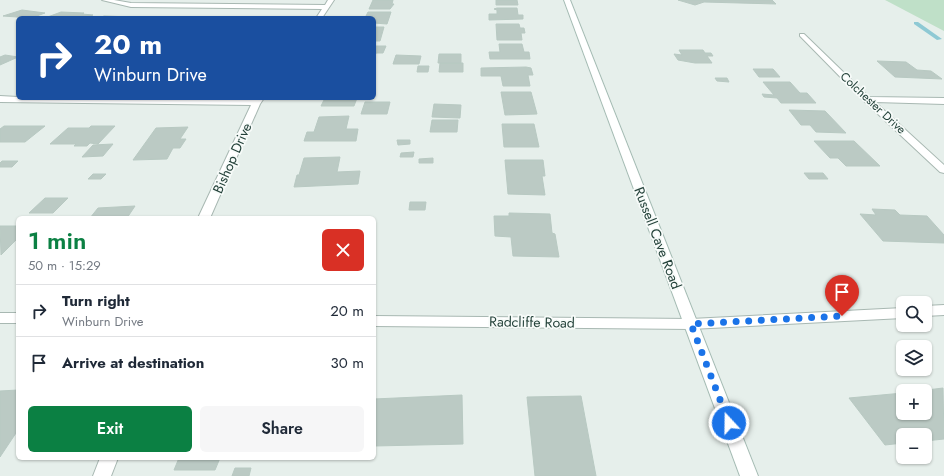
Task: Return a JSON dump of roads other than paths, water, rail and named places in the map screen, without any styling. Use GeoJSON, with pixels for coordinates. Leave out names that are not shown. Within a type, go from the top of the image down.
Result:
{"type":"FeatureCollection","features":[{"type":"Feature","properties":{"kind":"street"},"geometry":{"type":"LineString","coordinates":[[105,0],[131,5],[327,7]]}},
{"type":"Feature","properties":{"kind":"street"},"geometry":{"type":"LineString","coordinates":[[320,16],[331,0]]}},
{"type":"Feature","properties":{"kind":"street","name":"Russell Cave Road"},"geometry":{"type":"LineString","coordinates":[[567,0],[749,476]]}},
{"type":"Feature","properties":{"kind":"street","name":"Colchester Drive"},"geometry":{"type":"LineString","coordinates":[[802,35],[867,99],[944,170]]}},
{"type":"Feature","properties":{"kind":"street"},"geometry":{"type":"LineString","coordinates":[[0,99],[16,99]]}},
{"type":"Feature","properties":{"kind":"street"},"geometry":{"type":"LineString","coordinates":[[867,99],[944,101]]}},
{"type":"Feature","properties":{"kind":"street"},"geometry":{"type":"LineString","coordinates":[[129,100],[258,101]]}},
{"type":"Feature","properties":{"kind":"street","name":"Bishop Drive"},"geometry":{"type":"LineString","coordinates":[[205,216],[258,101]]}},
{"type":"Feature","properties":{"kind":"street"},"geometry":{"type":"LineString","coordinates":[[932,311],[944,310]]}},
{"type":"Feature","properties":{"kind":"street","name":"Radcliffe Road"},"geometry":{"type":"LineString","coordinates":[[376,321],[691,324],[896,313]]}},
{"type":"Feature","properties":{"kind":"street"},"geometry":{"type":"LineString","coordinates":[[0,318],[16,318]]}},
{"type":"Feature","properties":{"kind":"street"},"geometry":{"type":"LineString","coordinates":[[102,476],[108,460]]}},
{"type":"Feature","properties":{"kind":"waterway"},"geometry":{"type":"LineString","coordinates":[[916,23],[939,39]]}}]}
